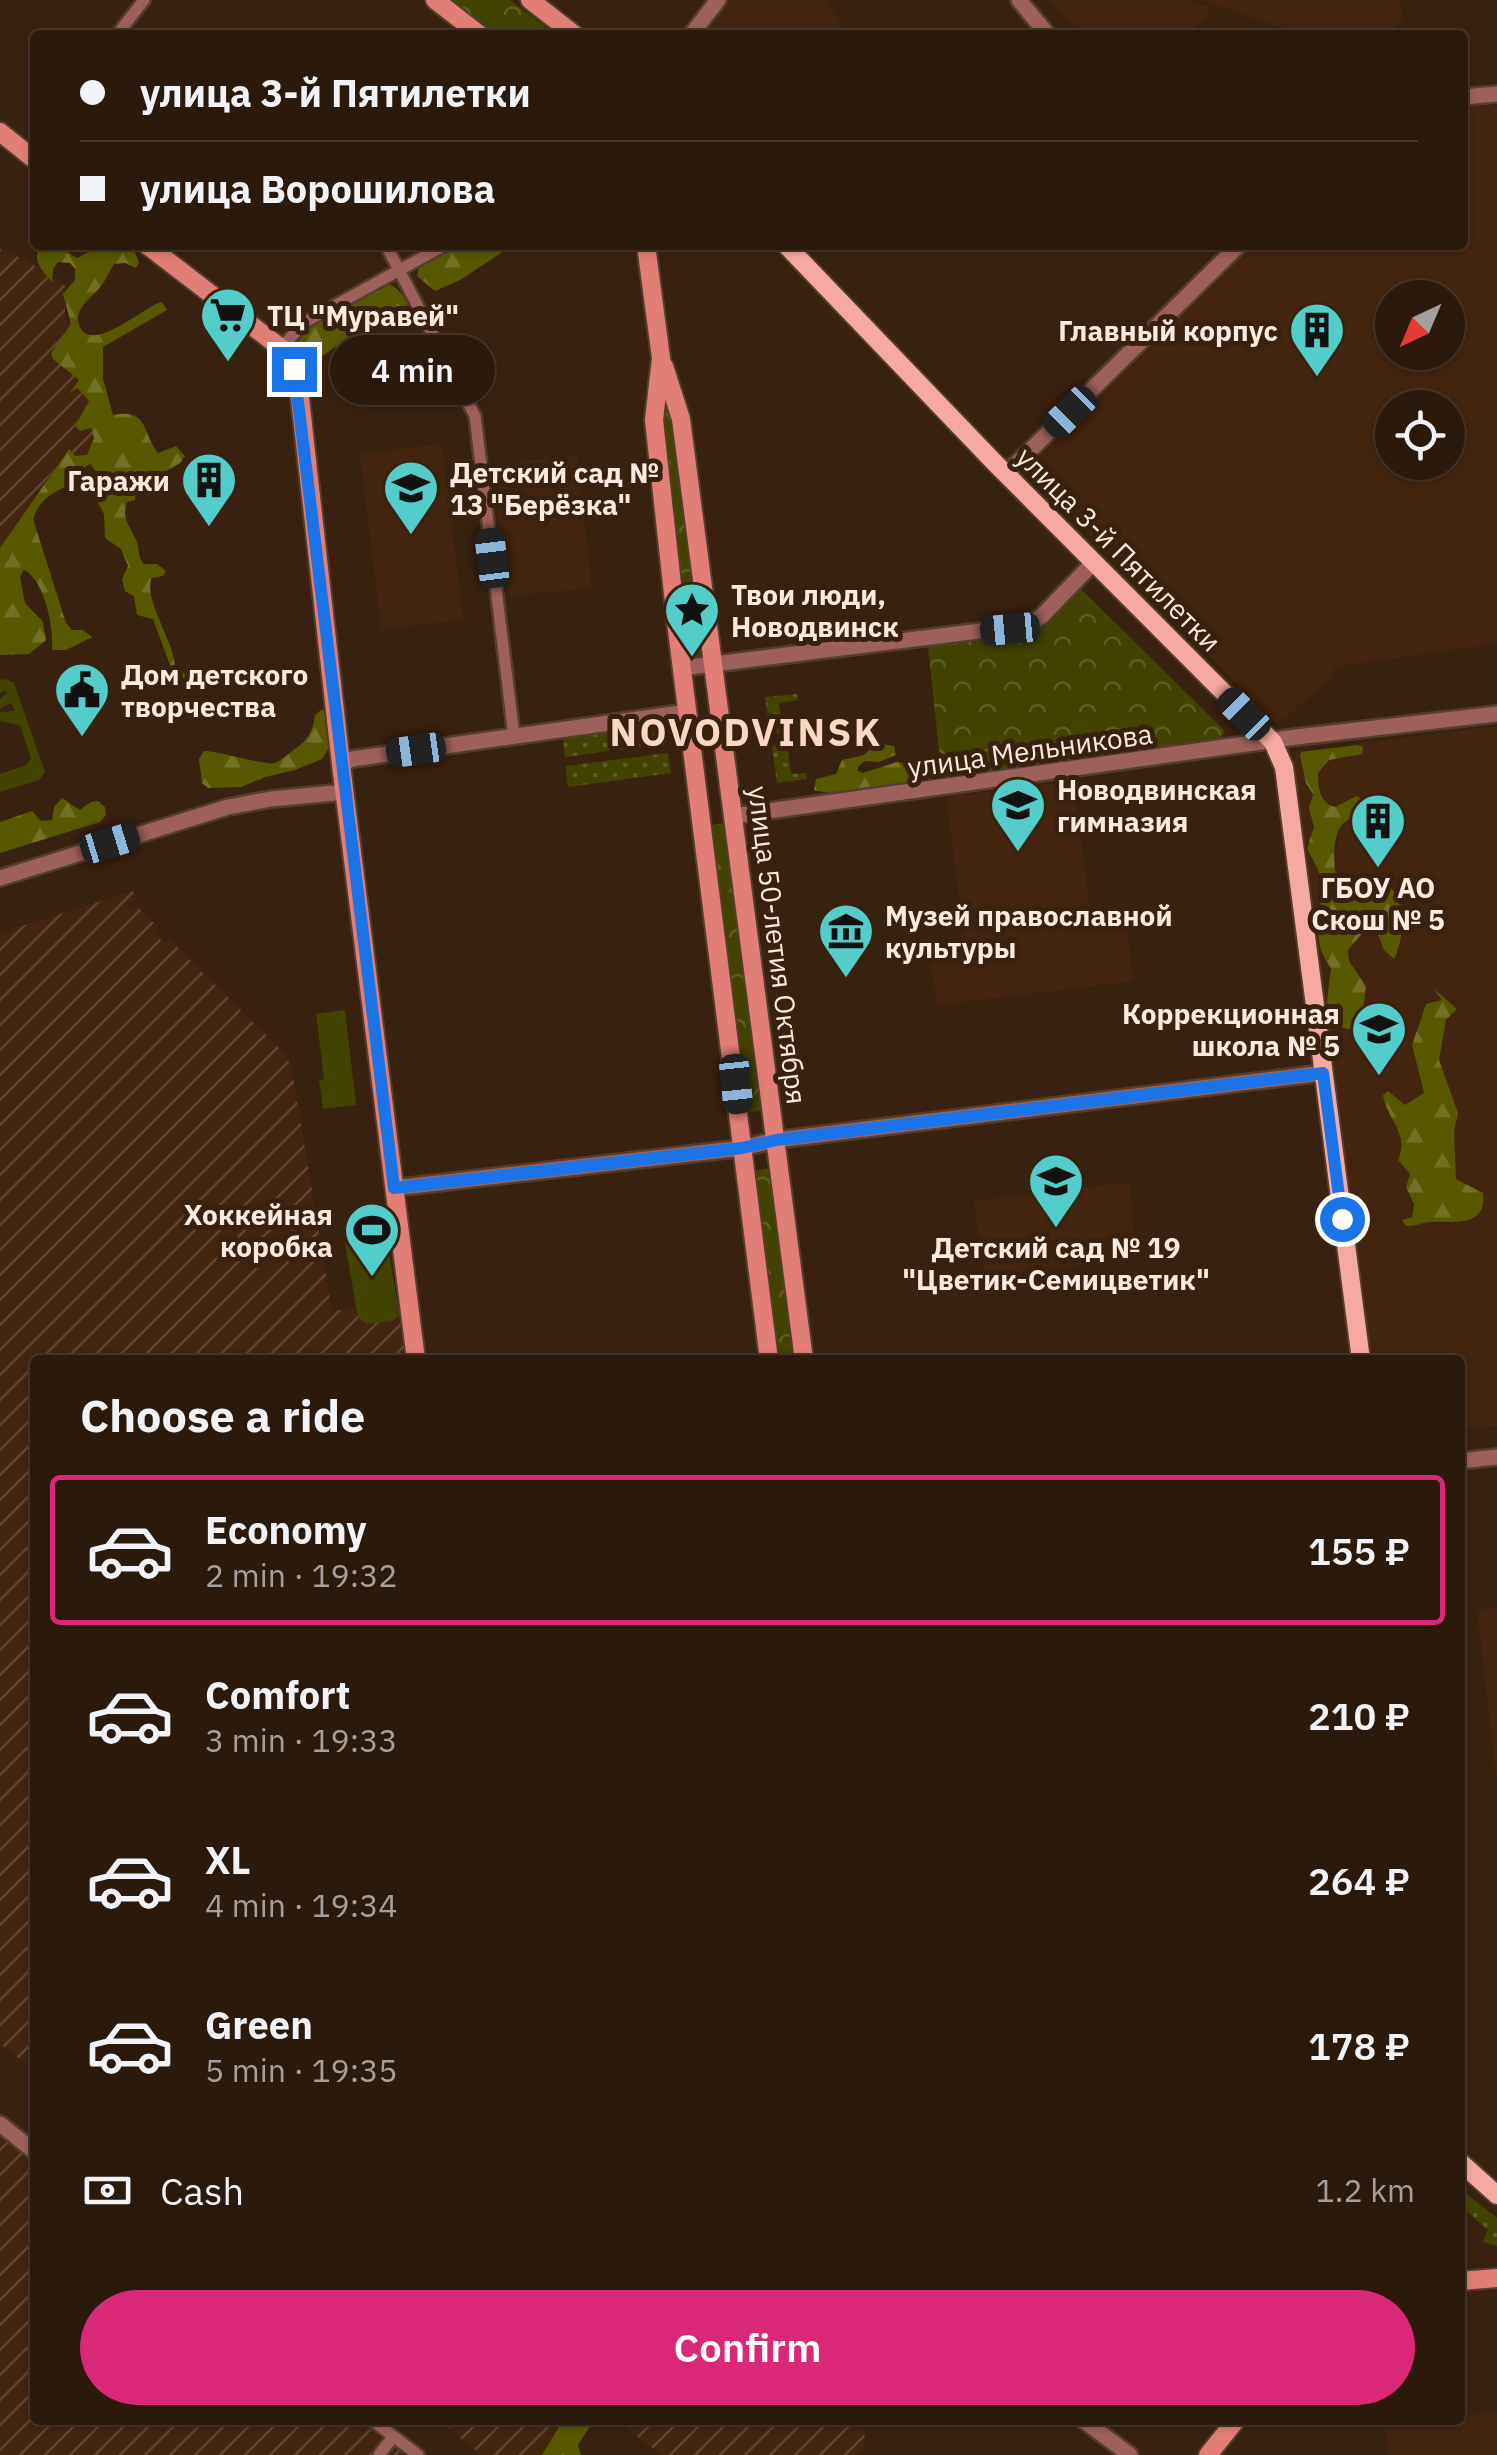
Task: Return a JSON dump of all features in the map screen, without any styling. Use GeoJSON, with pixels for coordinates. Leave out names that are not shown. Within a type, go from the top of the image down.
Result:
{"type":"FeatureCollection","features":[{"type":"Feature","properties":{"kind":"main road"},"geometry":{"type":"LineString","coordinates":[[435,0],[474,30]]}},
{"type":"Feature","properties":{"kind":"main road"},"geometry":{"type":"LineString","coordinates":[[530,0],[569,30]]}},
{"type":"Feature","properties":{"kind":"main road"},"geometry":{"type":"LineString","coordinates":[[0,132],[30,151]]}},
{"type":"Feature","properties":{"kind":"main road"},"geometry":{"type":"LineString","coordinates":[[154,250],[281,348],[298,380],[341,764],[415,1355]]}},
{"type":"Feature","properties":{"kind":"main road"},"geometry":{"type":"LineString","coordinates":[[647,250],[661,358],[654,420],[768,1355]]}},
{"type":"Feature","properties":{"kind":"main road","name":"улица 3-й Пятилетки"},"geometry":{"type":"LineString","coordinates":[[791,250],[1093,563],[1274,742]]}},
{"type":"Feature","properties":{"kind":"main road","name":"улица 50-летия Октября"},"geometry":{"type":"LineString","coordinates":[[661,358],[681,419],[803,1355]]}},
{"type":"Feature","properties":{"kind":"main road"},"geometry":{"type":"LineString","coordinates":[[1274,742],[1284,767],[1361,1355]]}},
{"type":"Feature","properties":{"kind":"main road"},"geometry":{"type":"LineString","coordinates":[[1465,2166],[1497,2194]]}},
{"type":"Feature","properties":{"kind":"main road"},"geometry":{"type":"LineString","coordinates":[[1465,2281],[1497,2278]]}},
{"type":"Feature","properties":{"kind":"main road"},"geometry":{"type":"LineString","coordinates":[[1208,2455],[1232,2425]]}},
{"type":"Feature","properties":{"kind":"street"},"geometry":{"type":"LineString","coordinates":[[121,30],[144,0]]}},
{"type":"Feature","properties":{"kind":"street"},"geometry":{"type":"LineString","coordinates":[[696,30],[718,0]]}},
{"type":"Feature","properties":{"kind":"street"},"geometry":{"type":"LineString","coordinates":[[1019,0],[1044,30]]}},
{"type":"Feature","properties":{"kind":"street"},"geometry":{"type":"LineString","coordinates":[[1468,96],[1497,94]]}},
{"type":"Feature","properties":{"kind":"street"},"geometry":{"type":"LineString","coordinates":[[389,250],[475,416],[514,736]]}},
{"type":"Feature","properties":{"kind":"street"},"geometry":{"type":"LineString","coordinates":[[281,348],[304,322],[436,250]]}},
{"type":"Feature","properties":{"kind":"street"},"geometry":{"type":"LineString","coordinates":[[1006,474],[1235,250]]}},
{"type":"Feature","properties":{"kind":"street"},"geometry":{"type":"LineString","coordinates":[[682,668],[1028,625],[1042,616],[1093,563]]}},
{"type":"Feature","properties":{"kind":"street"},"geometry":{"type":"LineString","coordinates":[[341,764],[352,758],[688,712]]}},
{"type":"Feature","properties":{"kind":"street","name":"улица Мельникова"},"geometry":{"type":"LineString","coordinates":[[733,816],[1497,714]]}},
{"type":"Feature","properties":{"kind":"street"},"geometry":{"type":"LineString","coordinates":[[0,878],[228,807],[345,792]]}},
{"type":"Feature","properties":{"kind":"street"},"geometry":{"type":"LineString","coordinates":[[394,1188],[742,1148],[776,1140],[1323,1073]]}},
{"type":"Feature","properties":{"kind":"street"},"geometry":{"type":"LineString","coordinates":[[1465,1460],[1497,1456]]}},
{"type":"Feature","properties":{"kind":"street"},"geometry":{"type":"LineString","coordinates":[[0,2124],[30,2148]]}},
{"type":"Feature","properties":{"kind":"street"},"geometry":{"type":"LineString","coordinates":[[378,2425],[418,2455]]}},
{"type":"Feature","properties":{"kind":"street"},"geometry":{"type":"LineString","coordinates":[[1090,2425],[1130,2455]]}},
{"type":"Feature","properties":{"kind":"street"},"geometry":{"type":"LineString","coordinates":[[379,2455],[394,2437]]}},
{"type":"Feature","properties":{"kind":"shaded area"},"geometry":{"type":"Polygon","coordinates":[[[728,0],[827,0],[844,30],[705,30],[728,0]]]}},
{"type":"Feature","properties":{"kind":"shaded area"},"geometry":{"type":"Polygon","coordinates":[[[1047,0],[1188,0],[1209,7],[1209,13],[1193,30],[1076,30],[1047,0]]]}},
{"type":"Feature","properties":{"kind":"shaded area"},"geometry":{"type":"Polygon","coordinates":[[[1203,0],[1399,0],[1403,19],[1394,30],[1288,30],[1203,0]]]}},
{"type":"Feature","properties":{"kind":"shaded area"},"geometry":{"type":"Polygon","coordinates":[[[1497,105],[1497,643],[1336,667],[1278,725],[1026,472],[1244,250],[1468,250],[1468,107],[1497,105]]]}},
{"type":"Feature","properties":{"kind":"shaded area"},"geometry":{"type":"Polygon","coordinates":[[[0,249],[65,285],[65,319],[71,324],[53,358],[80,380],[77,387],[89,401],[75,426],[80,431],[91,428],[94,435],[87,455],[75,456],[68,449],[0,548],[0,249]]]}},
{"type":"Feature","properties":{"kind":"shaded area","name":"Детский сад № 13 \"Берёзка\""},"geometry":{"type":"Polygon","coordinates":[[[442,444],[463,620],[381,629],[360,454],[442,444]]]}},
{"type":"Feature","properties":{"kind":"shaded area"},"geometry":{"type":"Polygon","coordinates":[[[577,455],[592,588],[509,596],[491,465],[577,455]]]}},
{"type":"Feature","properties":{"kind":"shaded area","name":"Коррекционная школа № 5"},"geometry":{"type":"Polygon","coordinates":[[[1497,726],[1497,1426],[1465,1429],[1465,1355],[1371,1355],[1292,752],[1497,726]],[[1361,745],[1300,755],[1306,783],[1313,793],[1309,805],[1314,827],[1307,848],[1320,873],[1323,891],[1316,927],[1324,959],[1331,968],[1328,1014],[1335,1026],[1351,1032],[1356,1031],[1363,1018],[1364,1001],[1359,972],[1349,961],[1348,950],[1365,930],[1375,927],[1381,944],[1398,955],[1402,924],[1396,898],[1385,883],[1348,894],[1339,888],[1335,874],[1338,832],[1361,812],[1357,796],[1335,807],[1322,798],[1318,773],[1329,760],[1362,754],[1361,745]],[[1440,995],[1442,1001],[1423,1010],[1412,1045],[1425,1093],[1405,1105],[1392,1094],[1390,1113],[1403,1140],[1399,1160],[1410,1174],[1408,1193],[1413,1210],[1408,1220],[1422,1223],[1468,1222],[1483,1193],[1456,1179],[1454,1132],[1458,1122],[1439,1060],[1446,1020],[1454,1014],[1453,1006],[1440,995]]]}},
{"type":"Feature","properties":{"kind":"shaded area","name":"Новодвинская гимназия"},"geometry":{"type":"Polygon","coordinates":[[[1073,781],[1091,915],[1125,911],[1133,981],[938,1005],[926,941],[964,935],[946,797],[1073,781]]]}},
{"type":"Feature","properties":{"kind":"shaded area"},"geometry":{"type":"Polygon","coordinates":[[[133,891],[137,901],[125,902],[133,910],[137,906],[157,926],[152,931],[163,942],[168,938],[280,1049],[291,1065],[332,1311],[404,1302],[410,1355],[30,1355],[29,2066],[0,2044],[0,933],[133,891]]]}},
{"type":"Feature","properties":{"kind":"shaded area","name":"Детский сад № 19 \"Цветик-Семицветик\""},"geometry":{"type":"Polygon","coordinates":[[[1130,1182],[1136,1258],[985,1278],[974,1201],[1130,1182]]]}},
{"type":"Feature","properties":{"kind":"shaded area"},"geometry":{"type":"Polygon","coordinates":[[[1497,1608],[1497,1782],[1477,1610],[1497,1608]]]}},
{"type":"Feature","properties":{"kind":"shaded area"},"geometry":{"type":"Polygon","coordinates":[[[0,2128],[30,2151],[30,2425],[376,2425],[414,2455],[0,2455],[0,2128]]]}},
{"type":"Feature","properties":{"kind":"shaded area"},"geometry":{"type":"Polygon","coordinates":[[[1497,2412],[1497,2455],[1389,2455],[1385,2425],[1465,2425],[1465,2415],[1497,2412]]]}},
{"type":"Feature","properties":{"kind":"shaded area"},"geometry":{"type":"Polygon","coordinates":[[[444,2425],[560,2425],[542,2455],[481,2455],[444,2425]]]}},
{"type":"Feature","properties":{"kind":"shaded area"},"geometry":{"type":"Polygon","coordinates":[[[622,2425],[865,2425],[864,2447],[858,2455],[662,2455],[622,2425]]]}},
{"type":"Feature","properties":{"kind":"green space"},"geometry":{"type":"Polygon","coordinates":[[[447,0],[510,0],[549,30],[486,30],[447,0]]]}},
{"type":"Feature","properties":{"kind":"green space"},"geometry":{"type":"Polygon","coordinates":[[[64,250],[77,258],[93,250],[134,250],[139,263],[136,268],[114,264],[79,313],[79,325],[85,333],[106,332],[162,302],[167,310],[103,347],[103,379],[113,415],[133,415],[139,419],[158,453],[176,446],[185,456],[180,463],[136,489],[135,500],[127,502],[125,514],[143,564],[157,564],[166,571],[163,576],[152,578],[152,597],[175,668],[194,679],[191,686],[175,679],[153,619],[137,615],[134,596],[125,591],[122,579],[128,566],[121,549],[105,538],[104,514],[93,493],[101,478],[90,464],[45,499],[33,519],[66,623],[72,630],[83,630],[92,637],[66,650],[52,650],[50,618],[43,594],[24,570],[20,577],[25,603],[43,622],[46,640],[29,654],[0,655],[0,548],[69,449],[75,456],[87,455],[94,438],[91,428],[80,431],[75,426],[89,401],[77,388],[69,394],[79,380],[51,353],[71,324],[63,294],[75,280],[75,269],[70,263],[58,262],[52,282],[37,261],[38,251],[64,250]]]}},
{"type":"Feature","properties":{"kind":"green space"},"geometry":{"type":"Polygon","coordinates":[[[446,250],[505,250],[460,280],[435,291],[417,276],[419,268],[446,250]]]}},
{"type":"Feature","properties":{"kind":"green space"},"geometry":{"type":"Polygon","coordinates":[[[383,283],[394,287],[408,302],[407,312],[381,322],[357,341],[335,347],[317,360],[310,362],[294,356],[305,333],[316,323],[383,283]]]}},
{"type":"Feature","properties":{"kind":"green space"},"geometry":{"type":"Polygon","coordinates":[[[669,399],[678,436],[705,655],[689,657],[661,438],[662,400],[669,399]]]}},
{"type":"Feature","properties":{"kind":"green space"},"geometry":{"type":"Polygon","coordinates":[[[1080,588],[1225,731],[1220,741],[942,779],[928,646],[1024,636],[1046,622],[1080,588]]]}},
{"type":"Feature","properties":{"kind":"green space"},"geometry":{"type":"Polygon","coordinates":[[[0,680],[14,683],[45,772],[39,780],[0,792],[0,774],[27,765],[31,758],[20,725],[0,721],[0,712],[15,711],[11,703],[0,709],[0,699],[8,693],[0,693],[0,680]]]}},
{"type":"Feature","properties":{"kind":"green space"},"geometry":{"type":"Polygon","coordinates":[[[797,694],[798,700],[779,703],[783,732],[770,734],[765,697],[797,694]]]}},
{"type":"Feature","properties":{"kind":"green space"},"geometry":{"type":"Polygon","coordinates":[[[329,710],[335,739],[322,759],[241,787],[208,788],[202,783],[199,759],[204,751],[275,763],[307,739],[315,715],[329,710]]]}},
{"type":"Feature","properties":{"kind":"green space"},"geometry":{"type":"Polygon","coordinates":[[[664,723],[667,743],[565,757],[563,736],[664,723]]]}},
{"type":"Feature","properties":{"kind":"green space"},"geometry":{"type":"Polygon","coordinates":[[[787,743],[791,774],[806,773],[807,779],[777,783],[772,746],[787,743]]]}},
{"type":"Feature","properties":{"kind":"green space"},"geometry":{"type":"Polygon","coordinates":[[[877,743],[894,746],[896,755],[879,762],[864,761],[858,771],[863,773],[897,762],[916,765],[920,782],[848,797],[814,790],[816,779],[836,774],[842,760],[864,755],[877,743]]]}},
{"type":"Feature","properties":{"kind":"green space"},"geometry":{"type":"Polygon","coordinates":[[[1363,747],[1362,754],[1329,760],[1318,773],[1320,793],[1329,804],[1335,807],[1357,796],[1365,802],[1338,832],[1336,875],[1348,894],[1385,883],[1397,897],[1402,930],[1394,959],[1384,950],[1375,927],[1365,930],[1348,950],[1349,961],[1366,986],[1361,1023],[1356,1031],[1335,1026],[1329,1017],[1331,968],[1321,950],[1318,932],[1322,886],[1307,848],[1314,827],[1309,808],[1313,794],[1306,783],[1300,755],[1363,747]]]}},
{"type":"Feature","properties":{"kind":"green space"},"geometry":{"type":"Polygon","coordinates":[[[668,753],[671,773],[568,787],[566,766],[668,753]]]}},
{"type":"Feature","properties":{"kind":"green space"},"geometry":{"type":"Polygon","coordinates":[[[62,798],[80,810],[98,801],[105,807],[106,815],[100,822],[0,853],[0,822],[32,811],[41,821],[52,820],[54,807],[62,798]]]}},
{"type":"Feature","properties":{"kind":"green space"},"geometry":{"type":"Polygon","coordinates":[[[726,823],[764,1110],[747,1113],[709,825],[726,823]]]}},
{"type":"Feature","properties":{"kind":"green space"},"geometry":{"type":"Polygon","coordinates":[[[1434,989],[1457,1009],[1446,1020],[1439,1060],[1458,1113],[1454,1132],[1456,1179],[1483,1193],[1483,1204],[1480,1212],[1467,1220],[1406,1226],[1402,1220],[1412,1217],[1414,1204],[1406,1187],[1410,1174],[1398,1160],[1400,1134],[1383,1095],[1388,1091],[1405,1105],[1424,1093],[1412,1045],[1426,1004],[1442,1000],[1434,989]]]}},
{"type":"Feature","properties":{"kind":"green space"},"geometry":{"type":"Polygon","coordinates":[[[345,1010],[356,1105],[323,1109],[319,1080],[324,1079],[316,1014],[345,1010]]]}},
{"type":"Feature","properties":{"kind":"green space"},"geometry":{"type":"Polygon","coordinates":[[[771,1168],[794,1355],[776,1355],[753,1171],[771,1168]]]}},
{"type":"Feature","properties":{"kind":"green space","name":"Хоккейная коробка"},"geometry":{"type":"Polygon","coordinates":[[[381,1231],[386,1234],[399,1315],[393,1321],[366,1324],[358,1317],[345,1244],[350,1235],[381,1231]]]}},
{"type":"Feature","properties":{"kind":"green space"},"geometry":{"type":"Polygon","coordinates":[[[1465,2193],[1497,2218],[1497,2246],[1483,2242],[1488,2230],[1465,2209],[1465,2193]]]}},
{"type":"Feature","properties":{"kind":"green space"},"geometry":{"type":"Polygon","coordinates":[[[560,2425],[591,2425],[578,2445],[581,2455],[542,2455],[560,2425]]]}},
{"type":"Feature","properties":{"kind":"place","name":"ТЦ \"Муравей\""},"geometry":{"type":"Point","coordinates":[228,364]}},
{"type":"Feature","properties":{"kind":"place","name":"Главный корпус"},"geometry":{"type":"Point","coordinates":[1317,379]}},
{"type":"Feature","properties":{"kind":"place","name":"Гаражи"},"geometry":{"type":"Point","coordinates":[209,529]}},
{"type":"Feature","properties":{"kind":"place","name":"Детский сад № 13 \"Берёзка\""},"geometry":{"type":"Point","coordinates":[411,537]}},
{"type":"Feature","properties":{"kind":"place","name":"Твои люди, Новодвинск"},"geometry":{"type":"Point","coordinates":[692,659]}},
{"type":"Feature","properties":{"kind":"place","name":"Дом детского творчества"},"geometry":{"type":"Point","coordinates":[82,739]}},
{"type":"Feature","properties":{"kind":"place","name":"Новодвинская гимназия"},"geometry":{"type":"Point","coordinates":[1018,854]}},
{"type":"Feature","properties":{"kind":"place","name":"ГБОУ АО Скош № 5"},"geometry":{"type":"Point","coordinates":[1378,870]}},
{"type":"Feature","properties":{"kind":"place","name":"Музей православной культуры"},"geometry":{"type":"Point","coordinates":[846,980]}},
{"type":"Feature","properties":{"kind":"place","name":"Коррекционная школа № 5"},"geometry":{"type":"Point","coordinates":[1379,1078]}},
{"type":"Feature","properties":{"kind":"place","name":"Детский сад № 19 \"Цветик-Семицветик\""},"geometry":{"type":"Point","coordinates":[1056,1230]}},
{"type":"Feature","properties":{"kind":"place","name":"Хоккейная коробка"},"geometry":{"type":"Point","coordinates":[372,1279]}},
{"type":"Feature","properties":{"kind":"district","name":"NOVODVINSK"},"geometry":{"type":"Point","coordinates":[746,731]}},
{"type":"Feature","properties":{"kind":"route"},"geometry":{"type":"LineString","coordinates":[[294,369],[394,1188],[742,1148],[776,1140],[1052,1104],[1323,1073],[1342,1219]]}}]}
